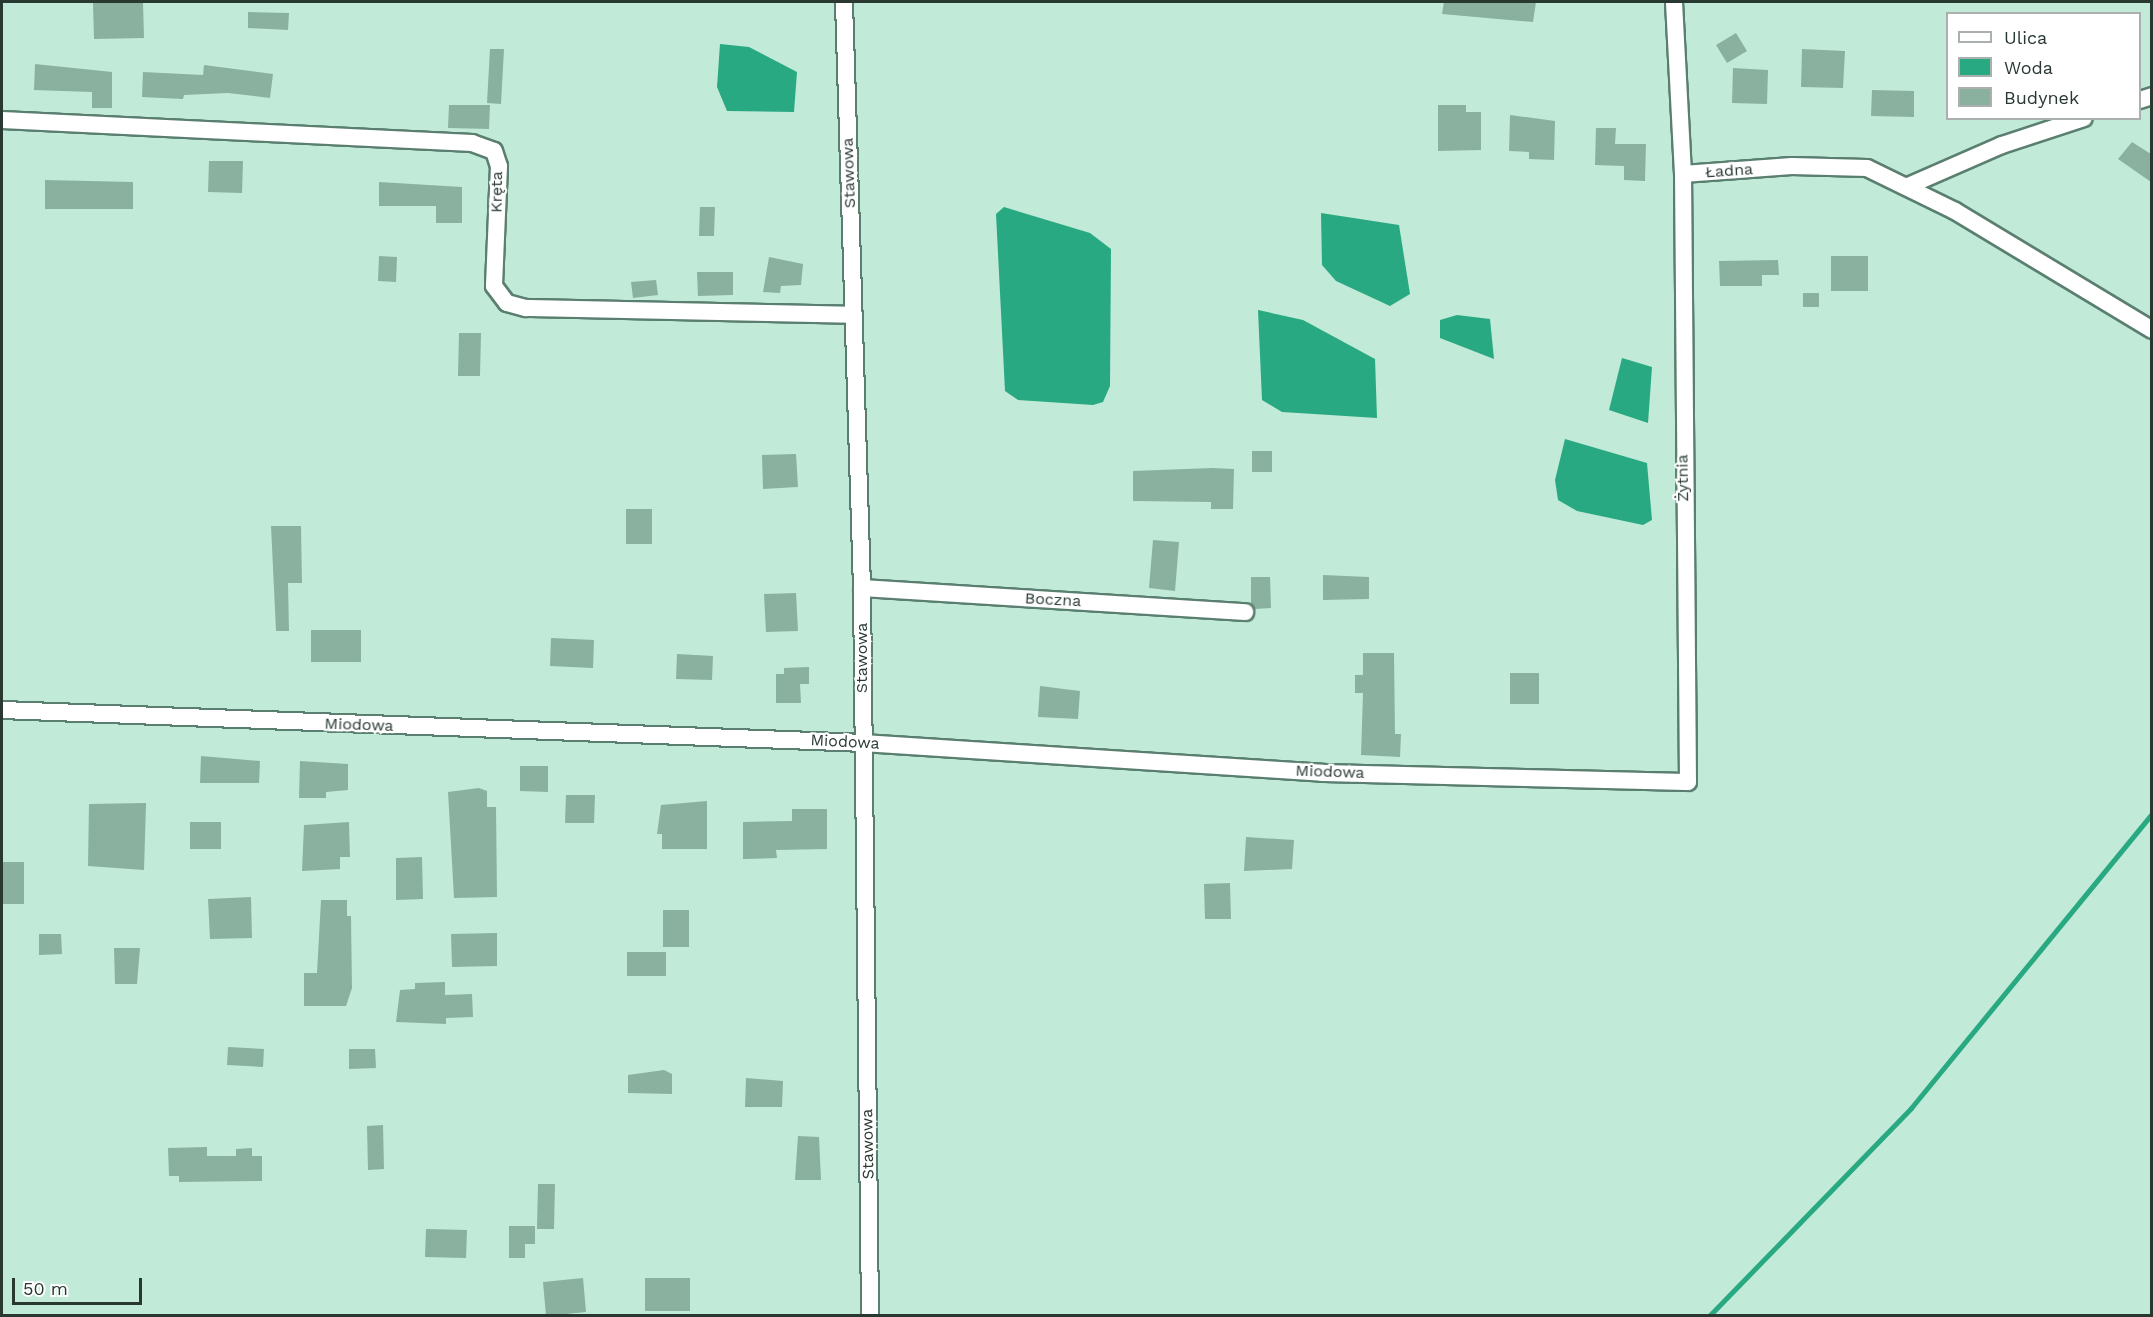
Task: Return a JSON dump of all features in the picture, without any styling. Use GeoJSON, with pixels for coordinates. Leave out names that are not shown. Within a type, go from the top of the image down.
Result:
{"type":"FeatureCollection","features":[{"type":"Feature","properties":{"kind":"street","name":"Stawowa"},"geometry":{"type":"LineString","coordinates":[[844,2],[862,588],[870,1316]]}},
{"type":"Feature","properties":{"kind":"street","name":"Ładna"},"geometry":{"type":"LineString","coordinates":[[1674,2],[1683,174],[1851,165],[1908,186],[2151,330]]}},
{"type":"Feature","properties":{"kind":"street","name":"Kręta"},"geometry":{"type":"LineString","coordinates":[[2,120],[472,143],[494,151],[499,166],[494,286],[507,303],[526,308],[854,315]]}},
{"type":"Feature","properties":{"kind":"street"},"geometry":{"type":"LineString","coordinates":[[1908,186],[2002,145],[2078,120]]}},
{"type":"Feature","properties":{"kind":"street","name":"Żytnia"},"geometry":{"type":"LineString","coordinates":[[1683,174],[1688,782]]}},
{"type":"Feature","properties":{"kind":"street","name":"Boczna"},"geometry":{"type":"LineString","coordinates":[[862,588],[1245,612]]}},
{"type":"Feature","properties":{"kind":"street","name":"Miodowa"},"geometry":{"type":"LineString","coordinates":[[2,710],[863,743],[1322,773],[1688,782]]}},
{"type":"Feature","properties":{"kind":"water"},"geometry":{"type":"Polygon","coordinates":[[[720,44],[749,47],[797,72],[794,112],[727,111],[717,87],[720,44]]]}},
{"type":"Feature","properties":{"kind":"water"},"geometry":{"type":"Polygon","coordinates":[[[1004,207],[1090,233],[1111,249],[1110,386],[1103,402],[1093,405],[1018,400],[1005,391],[996,214],[1004,207]]]}},
{"type":"Feature","properties":{"kind":"water"},"geometry":{"type":"Polygon","coordinates":[[[1321,213],[1399,225],[1410,294],[1390,306],[1336,281],[1322,265],[1321,213]]]}},
{"type":"Feature","properties":{"kind":"water"},"geometry":{"type":"Polygon","coordinates":[[[1258,310],[1303,320],[1375,359],[1377,418],[1282,412],[1262,400],[1258,310]]]}},
{"type":"Feature","properties":{"kind":"water"},"geometry":{"type":"Polygon","coordinates":[[[1457,315],[1490,319],[1494,359],[1440,338],[1440,320],[1457,315]]]}},
{"type":"Feature","properties":{"kind":"water"},"geometry":{"type":"Polygon","coordinates":[[[1622,358],[1652,367],[1648,423],[1609,410],[1622,358]]]}},
{"type":"Feature","properties":{"kind":"water"},"geometry":{"type":"Polygon","coordinates":[[[1565,439],[1647,463],[1652,520],[1643,525],[1577,511],[1558,500],[1555,480],[1565,439]]]}},
{"type":"Feature","properties":{"kind":"building"},"geometry":{"type":"Polygon","coordinates":[[[93,2],[143,2],[144,38],[94,39],[93,2]]]}},
{"type":"Feature","properties":{"kind":"building"},"geometry":{"type":"Polygon","coordinates":[[[1444,2],[1536,2],[1533,22],[1442,14],[1444,2]]]}},
{"type":"Feature","properties":{"kind":"building"},"geometry":{"type":"Polygon","coordinates":[[[248,12],[289,13],[288,30],[248,28],[248,12]]]}},
{"type":"Feature","properties":{"kind":"building"},"geometry":{"type":"Polygon","coordinates":[[[1736,33],[1747,51],[1727,63],[1716,45],[1736,33]]]}},
{"type":"Feature","properties":{"kind":"building"},"geometry":{"type":"Polygon","coordinates":[[[490,49],[504,49],[501,104],[487,103],[490,49]]]}},
{"type":"Feature","properties":{"kind":"building"},"geometry":{"type":"Polygon","coordinates":[[[1802,49],[1845,51],[1843,88],[1801,87],[1802,49]]]}},
{"type":"Feature","properties":{"kind":"building"},"geometry":{"type":"Polygon","coordinates":[[[35,64],[112,72],[112,108],[92,108],[92,92],[34,90],[35,64]]]}},
{"type":"Feature","properties":{"kind":"building"},"geometry":{"type":"Polygon","coordinates":[[[204,65],[273,74],[270,98],[228,93],[184,95],[183,99],[142,97],[143,72],[203,75],[204,65]]]}},
{"type":"Feature","properties":{"kind":"building"},"geometry":{"type":"Polygon","coordinates":[[[1733,68],[1768,70],[1767,104],[1732,103],[1733,68]]]}},
{"type":"Feature","properties":{"kind":"building"},"geometry":{"type":"Polygon","coordinates":[[[1872,90],[1914,91],[1914,117],[1871,116],[1872,90]]]}},
{"type":"Feature","properties":{"kind":"building"},"geometry":{"type":"Polygon","coordinates":[[[449,105],[490,105],[489,129],[448,128],[449,105]]]}},
{"type":"Feature","properties":{"kind":"building"},"geometry":{"type":"Polygon","coordinates":[[[1438,105],[1466,105],[1466,112],[1481,112],[1481,150],[1438,151],[1438,105]]]}},
{"type":"Feature","properties":{"kind":"building"},"geometry":{"type":"Polygon","coordinates":[[[1510,115],[1555,121],[1554,160],[1529,159],[1529,152],[1509,151],[1510,115]]]}},
{"type":"Feature","properties":{"kind":"building"},"geometry":{"type":"Polygon","coordinates":[[[1596,128],[1616,128],[1615,144],[1646,144],[1645,181],[1624,180],[1624,166],[1595,165],[1596,128]]]}},
{"type":"Feature","properties":{"kind":"building"},"geometry":{"type":"Polygon","coordinates":[[[2132,142],[2151,154],[2151,182],[2118,159],[2132,142]]]}},
{"type":"Feature","properties":{"kind":"building"},"geometry":{"type":"Polygon","coordinates":[[[209,161],[243,161],[242,193],[208,192],[209,161]]]}},
{"type":"Feature","properties":{"kind":"building"},"geometry":{"type":"Polygon","coordinates":[[[45,180],[133,182],[133,209],[45,209],[45,180]]]}},
{"type":"Feature","properties":{"kind":"building"},"geometry":{"type":"Polygon","coordinates":[[[379,182],[462,187],[462,223],[436,223],[436,206],[379,206],[379,182]]]}},
{"type":"Feature","properties":{"kind":"building"},"geometry":{"type":"Polygon","coordinates":[[[700,207],[715,207],[714,236],[699,236],[700,207]]]}},
{"type":"Feature","properties":{"kind":"building"},"geometry":{"type":"Polygon","coordinates":[[[379,256],[397,257],[396,282],[378,281],[379,256]]]}},
{"type":"Feature","properties":{"kind":"building"},"geometry":{"type":"Polygon","coordinates":[[[1831,256],[1868,256],[1868,291],[1831,291],[1831,256]]]}},
{"type":"Feature","properties":{"kind":"building"},"geometry":{"type":"Polygon","coordinates":[[[769,257],[803,264],[801,285],[781,286],[780,293],[763,292],[769,257]]]}},
{"type":"Feature","properties":{"kind":"building"},"geometry":{"type":"Polygon","coordinates":[[[1778,260],[1779,275],[1762,275],[1762,286],[1720,286],[1719,261],[1778,260]]]}},
{"type":"Feature","properties":{"kind":"building"},"geometry":{"type":"Polygon","coordinates":[[[697,272],[733,272],[733,295],[698,296],[697,272]]]}},
{"type":"Feature","properties":{"kind":"building"},"geometry":{"type":"Polygon","coordinates":[[[656,280],[658,295],[633,298],[631,282],[656,280]]]}},
{"type":"Feature","properties":{"kind":"building"},"geometry":{"type":"Polygon","coordinates":[[[1803,293],[1819,293],[1819,307],[1803,307],[1803,293]]]}},
{"type":"Feature","properties":{"kind":"building"},"geometry":{"type":"Polygon","coordinates":[[[459,333],[481,333],[480,376],[458,376],[459,333]]]}},
{"type":"Feature","properties":{"kind":"building"},"geometry":{"type":"Polygon","coordinates":[[[1252,451],[1272,451],[1272,472],[1252,472],[1252,451]]]}},
{"type":"Feature","properties":{"kind":"building"},"geometry":{"type":"Polygon","coordinates":[[[796,454],[798,487],[763,489],[762,455],[796,454]]]}},
{"type":"Feature","properties":{"kind":"building"},"geometry":{"type":"Polygon","coordinates":[[[1234,469],[1233,509],[1211,509],[1211,502],[1133,501],[1133,471],[1234,469]]]}},
{"type":"Feature","properties":{"kind":"building"},"geometry":{"type":"Polygon","coordinates":[[[626,509],[652,509],[652,544],[626,544],[626,509]]]}},
{"type":"Feature","properties":{"kind":"building"},"geometry":{"type":"Polygon","coordinates":[[[271,526],[301,526],[302,583],[288,583],[289,631],[276,631],[271,526]]]}},
{"type":"Feature","properties":{"kind":"building"},"geometry":{"type":"Polygon","coordinates":[[[1153,540],[1179,542],[1175,591],[1149,588],[1153,540]]]}},
{"type":"Feature","properties":{"kind":"building"},"geometry":{"type":"Polygon","coordinates":[[[1323,575],[1369,577],[1369,599],[1323,600],[1323,575]]]}},
{"type":"Feature","properties":{"kind":"building"},"geometry":{"type":"Polygon","coordinates":[[[1251,577],[1270,577],[1271,608],[1255,609],[1251,604],[1251,577]]]}},
{"type":"Feature","properties":{"kind":"building"},"geometry":{"type":"Polygon","coordinates":[[[796,593],[798,631],[766,632],[764,594],[796,593]]]}},
{"type":"Feature","properties":{"kind":"building"},"geometry":{"type":"Polygon","coordinates":[[[311,630],[361,630],[361,662],[311,662],[311,630]]]}},
{"type":"Feature","properties":{"kind":"building"},"geometry":{"type":"Polygon","coordinates":[[[551,638],[594,640],[593,668],[550,666],[551,638]]]}},
{"type":"Feature","properties":{"kind":"building"},"geometry":{"type":"Polygon","coordinates":[[[1363,653],[1394,653],[1395,734],[1401,734],[1400,757],[1361,755],[1363,693],[1355,693],[1355,675],[1363,675],[1363,653]]]}},
{"type":"Feature","properties":{"kind":"building"},"geometry":{"type":"Polygon","coordinates":[[[677,654],[713,656],[712,680],[676,679],[677,654]]]}},
{"type":"Feature","properties":{"kind":"building"},"geometry":{"type":"Polygon","coordinates":[[[809,667],[809,684],[800,684],[801,703],[776,703],[776,674],[784,674],[784,668],[809,667]]]}},
{"type":"Feature","properties":{"kind":"building"},"geometry":{"type":"Polygon","coordinates":[[[1510,673],[1539,673],[1539,704],[1510,704],[1510,673]]]}},
{"type":"Feature","properties":{"kind":"building"},"geometry":{"type":"Polygon","coordinates":[[[1040,686],[1080,691],[1078,719],[1038,717],[1040,686]]]}},
{"type":"Feature","properties":{"kind":"building"},"geometry":{"type":"Polygon","coordinates":[[[201,756],[260,761],[259,783],[200,783],[201,756]]]}},
{"type":"Feature","properties":{"kind":"building"},"geometry":{"type":"Polygon","coordinates":[[[300,761],[348,764],[348,790],[326,792],[326,798],[299,798],[300,761]]]}},
{"type":"Feature","properties":{"kind":"building"},"geometry":{"type":"Polygon","coordinates":[[[520,766],[548,766],[548,792],[520,791],[520,766]]]}},
{"type":"Feature","properties":{"kind":"building"},"geometry":{"type":"Polygon","coordinates":[[[479,788],[487,791],[487,807],[496,807],[497,897],[454,898],[448,792],[479,788]]]}},
{"type":"Feature","properties":{"kind":"building"},"geometry":{"type":"Polygon","coordinates":[[[566,795],[595,795],[594,823],[565,823],[566,795]]]}},
{"type":"Feature","properties":{"kind":"building"},"geometry":{"type":"Polygon","coordinates":[[[707,801],[707,849],[662,849],[662,834],[657,834],[661,805],[707,801]]]}},
{"type":"Feature","properties":{"kind":"building"},"geometry":{"type":"Polygon","coordinates":[[[146,803],[144,870],[88,866],[89,804],[146,803]]]}},
{"type":"Feature","properties":{"kind":"building"},"geometry":{"type":"Polygon","coordinates":[[[792,809],[827,809],[827,849],[776,850],[777,858],[743,859],[743,822],[792,821],[792,809]]]}},
{"type":"Feature","properties":{"kind":"building"},"geometry":{"type":"Polygon","coordinates":[[[190,822],[221,822],[221,849],[190,849],[190,822]]]}},
{"type":"Feature","properties":{"kind":"building"},"geometry":{"type":"Polygon","coordinates":[[[349,822],[350,857],[340,857],[340,869],[302,871],[304,825],[349,822]]]}},
{"type":"Feature","properties":{"kind":"building"},"geometry":{"type":"Polygon","coordinates":[[[1246,837],[1294,840],[1292,869],[1244,871],[1246,837]]]}},
{"type":"Feature","properties":{"kind":"building"},"geometry":{"type":"Polygon","coordinates":[[[422,857],[423,899],[396,900],[396,858],[422,857]]]}},
{"type":"Feature","properties":{"kind":"building"},"geometry":{"type":"Polygon","coordinates":[[[2,862],[24,862],[24,904],[3,904],[2,862]]]}},
{"type":"Feature","properties":{"kind":"building"},"geometry":{"type":"Polygon","coordinates":[[[1230,883],[1231,919],[1205,919],[1204,884],[1230,883]]]}},
{"type":"Feature","properties":{"kind":"building"},"geometry":{"type":"Polygon","coordinates":[[[251,897],[252,938],[210,939],[208,899],[251,897]]]}},
{"type":"Feature","properties":{"kind":"building"},"geometry":{"type":"Polygon","coordinates":[[[321,900],[347,900],[347,916],[351,916],[352,988],[346,1006],[304,1006],[304,973],[317,973],[321,900]]]}},
{"type":"Feature","properties":{"kind":"building"},"geometry":{"type":"Polygon","coordinates":[[[663,910],[689,910],[689,947],[663,947],[663,910]]]}},
{"type":"Feature","properties":{"kind":"building"},"geometry":{"type":"Polygon","coordinates":[[[497,933],[497,966],[452,967],[451,934],[497,933]]]}},
{"type":"Feature","properties":{"kind":"building"},"geometry":{"type":"Polygon","coordinates":[[[39,934],[61,934],[62,954],[39,955],[39,934]]]}},
{"type":"Feature","properties":{"kind":"building"},"geometry":{"type":"Polygon","coordinates":[[[114,948],[140,948],[137,984],[115,984],[114,948]]]}},
{"type":"Feature","properties":{"kind":"building"},"geometry":{"type":"Polygon","coordinates":[[[627,952],[666,952],[666,976],[627,976],[627,952]]]}},
{"type":"Feature","properties":{"kind":"building"},"geometry":{"type":"Polygon","coordinates":[[[445,982],[445,995],[472,994],[473,1017],[446,1018],[446,1024],[396,1022],[400,990],[415,989],[415,983],[445,982]]]}},
{"type":"Feature","properties":{"kind":"building"},"geometry":{"type":"Polygon","coordinates":[[[228,1047],[264,1049],[263,1067],[227,1065],[228,1047]]]}},
{"type":"Feature","properties":{"kind":"building"},"geometry":{"type":"Polygon","coordinates":[[[349,1049],[375,1049],[376,1068],[349,1069],[349,1049]]]}},
{"type":"Feature","properties":{"kind":"building"},"geometry":{"type":"Polygon","coordinates":[[[664,1070],[672,1074],[672,1094],[628,1093],[628,1075],[664,1070]]]}},
{"type":"Feature","properties":{"kind":"building"},"geometry":{"type":"Polygon","coordinates":[[[746,1078],[783,1081],[782,1107],[745,1107],[746,1078]]]}},
{"type":"Feature","properties":{"kind":"building"},"geometry":{"type":"Polygon","coordinates":[[[383,1125],[384,1169],[368,1170],[367,1126],[383,1125]]]}},
{"type":"Feature","properties":{"kind":"building"},"geometry":{"type":"Polygon","coordinates":[[[798,1136],[819,1137],[821,1180],[795,1180],[798,1136]]]}},
{"type":"Feature","properties":{"kind":"building"},"geometry":{"type":"Polygon","coordinates":[[[207,1147],[207,1156],[236,1156],[236,1149],[252,1148],[252,1156],[262,1156],[262,1181],[179,1182],[179,1176],[169,1176],[168,1148],[207,1147]]]}},
{"type":"Feature","properties":{"kind":"building"},"geometry":{"type":"Polygon","coordinates":[[[538,1184],[555,1184],[554,1229],[537,1229],[538,1184]]]}},
{"type":"Feature","properties":{"kind":"building"},"geometry":{"type":"Polygon","coordinates":[[[509,1226],[535,1226],[535,1244],[525,1244],[525,1258],[509,1258],[509,1226]]]}},
{"type":"Feature","properties":{"kind":"building"},"geometry":{"type":"Polygon","coordinates":[[[426,1229],[467,1230],[466,1258],[425,1257],[426,1229]]]}},
{"type":"Feature","properties":{"kind":"building"},"geometry":{"type":"Polygon","coordinates":[[[583,1278],[586,1312],[546,1316],[543,1282],[583,1278]]]}},
{"type":"Feature","properties":{"kind":"building"},"geometry":{"type":"Polygon","coordinates":[[[645,1278],[690,1278],[690,1311],[645,1311],[645,1278]]]}},
{"type":"Feature","properties":{"kind":"waterway"},"geometry":{"type":"LineString","coordinates":[[1709,1316],[1911,1108],[2152,814]]}}]}
